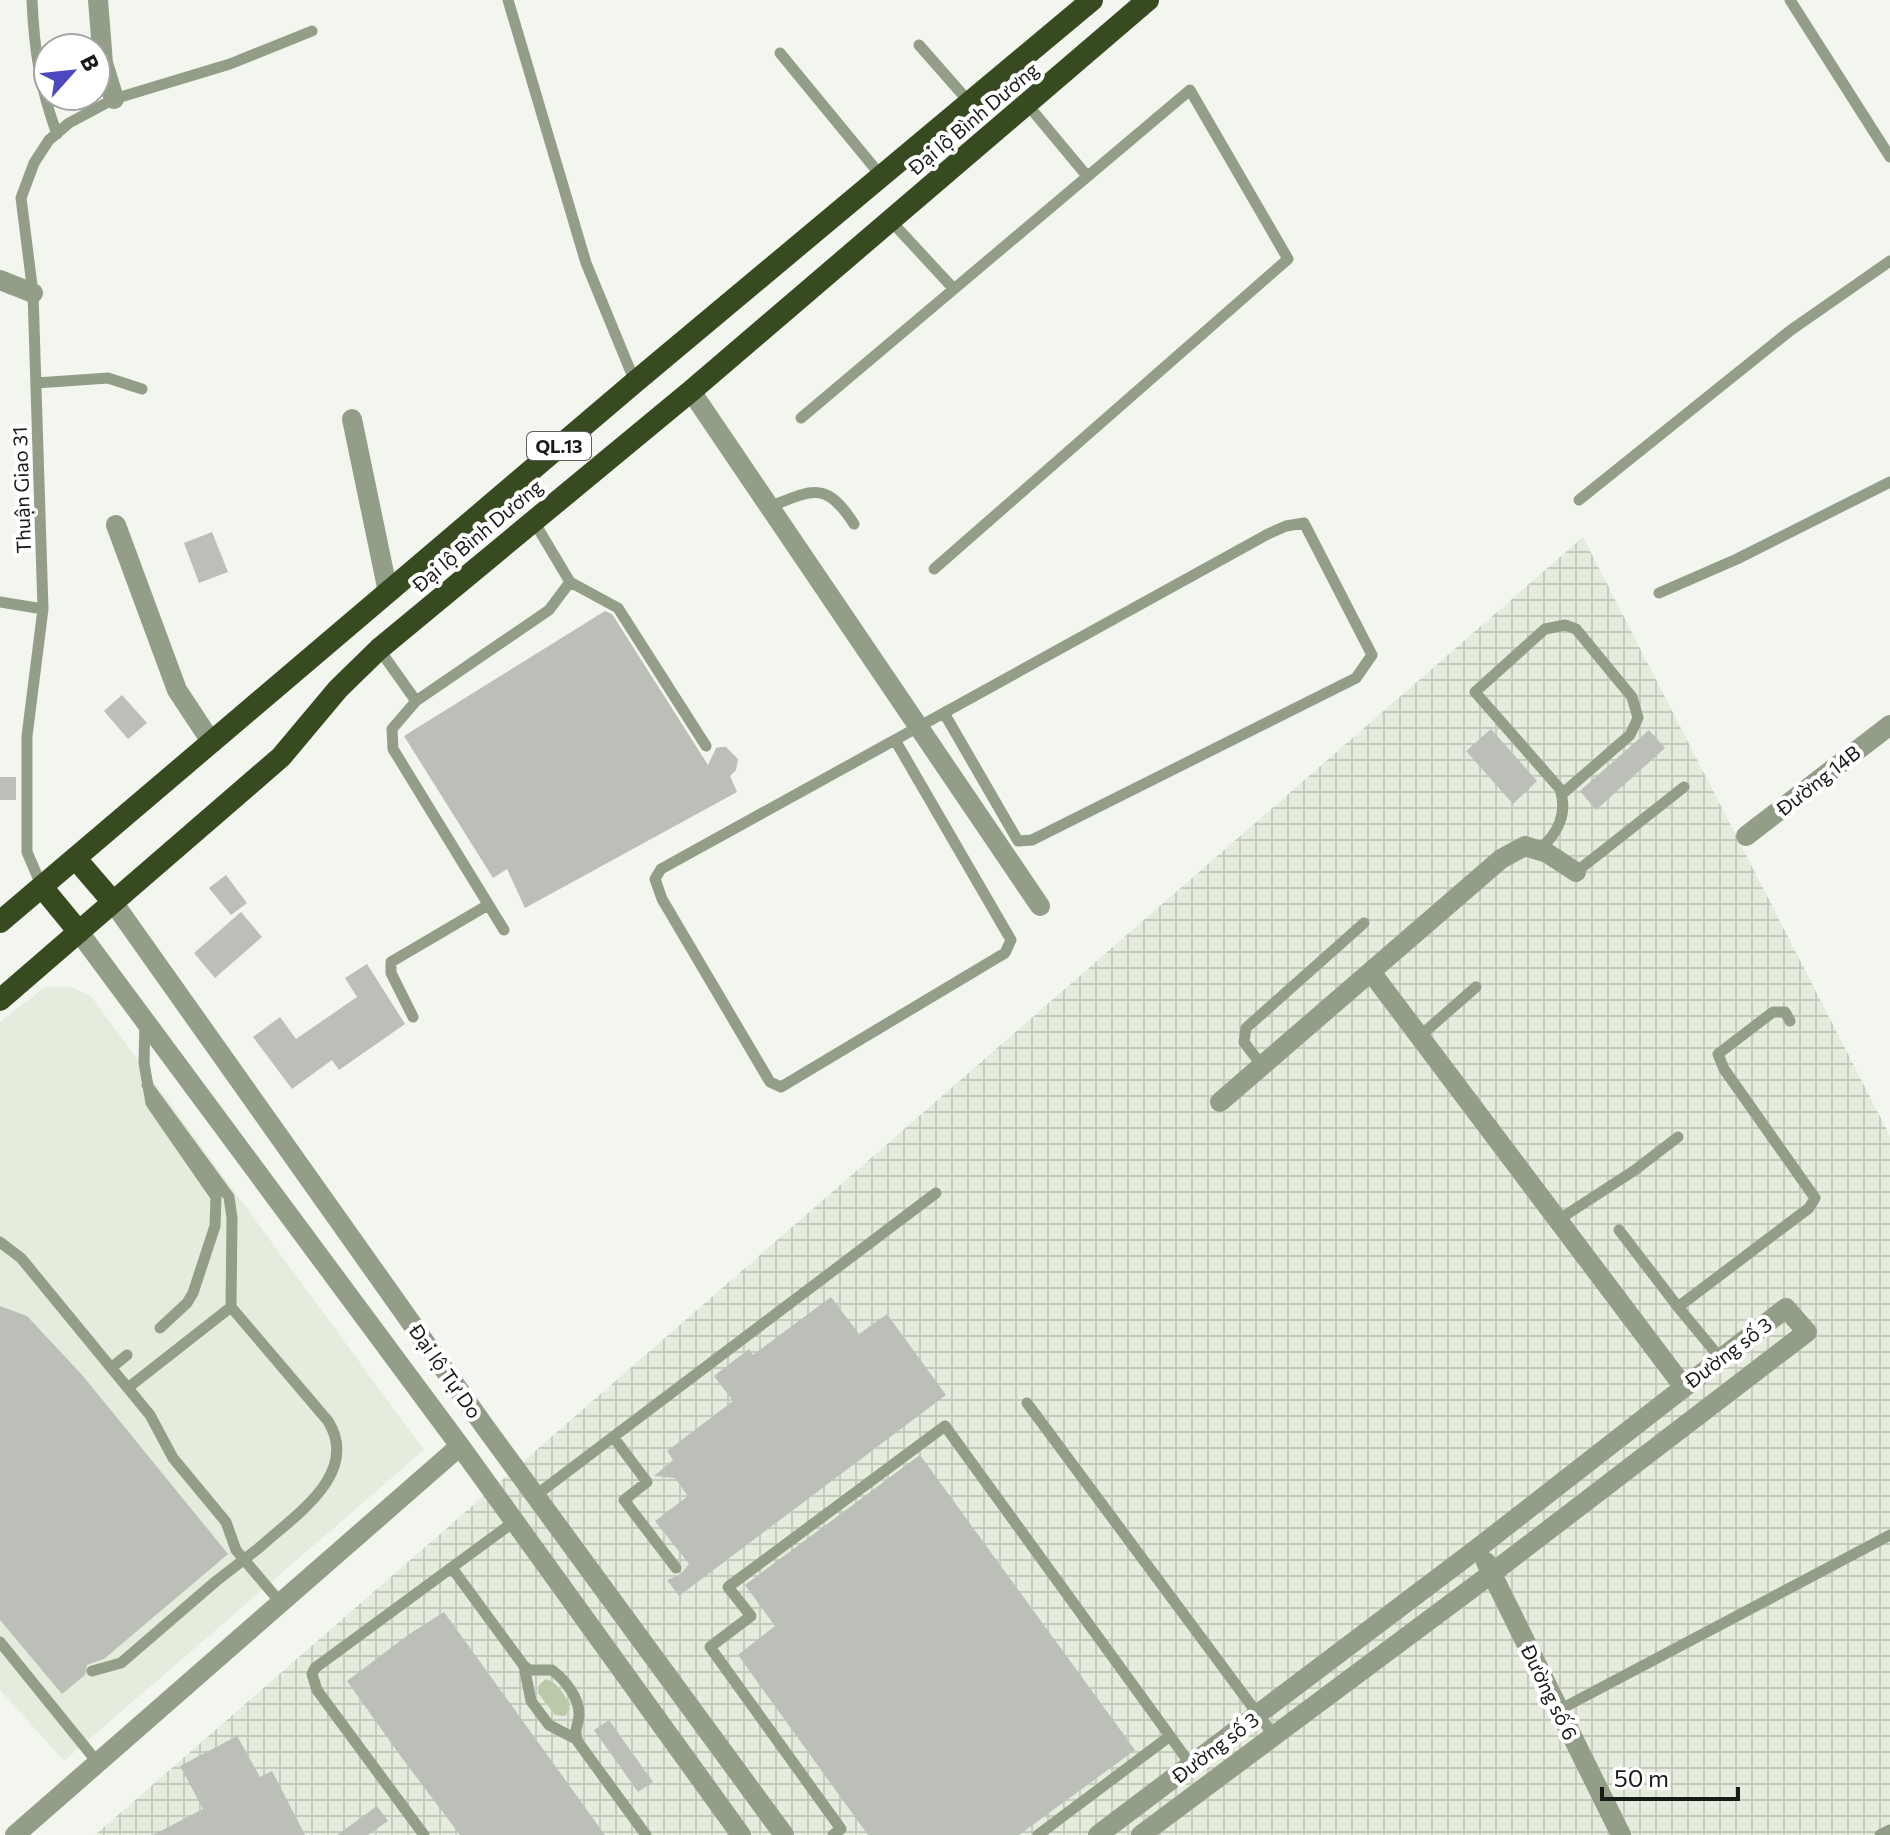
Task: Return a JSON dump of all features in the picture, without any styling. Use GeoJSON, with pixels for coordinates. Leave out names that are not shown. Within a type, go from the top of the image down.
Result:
{"type":"FeatureCollection","features":[{"type":"Feature","properties":{"kind":"highway","name":"Đại lộ Bình Dương"},"geometry":{"type":"LineString","coordinates":[[0,922],[635,382],[1092,0]]}},
{"type":"Feature","properties":{"kind":"highway","name":"Đại lộ Bình Dương"},"geometry":{"type":"LineString","coordinates":[[0,1000],[281,757],[338,689],[379,649],[691,391],[1148,0]]}},
{"type":"Feature","properties":{"kind":"highway"},"geometry":{"type":"LineString","coordinates":[[76,859],[113,902]]}},
{"type":"Feature","properties":{"kind":"highway"},"geometry":{"type":"LineString","coordinates":[[42,887],[79,932]]}},
{"type":"Feature","properties":{"kind":"street"},"geometry":{"type":"LineString","coordinates":[[98,0],[103,63],[114,99]]}},
{"type":"Feature","properties":{"kind":"street"},"geometry":{"type":"LineString","coordinates":[[0,280],[33,293]]}},
{"type":"Feature","properties":{"kind":"street"},"geometry":{"type":"LineString","coordinates":[[691,391],[1040,906]]}},
{"type":"Feature","properties":{"kind":"street"},"geometry":{"type":"LineString","coordinates":[[352,419],[388,592]]}},
{"type":"Feature","properties":{"kind":"street"},"geometry":{"type":"LineString","coordinates":[[116,525],[177,690],[212,743]]}},
{"type":"Feature","properties":{"kind":"street","name":"Đường 14B"},"geometry":{"type":"LineString","coordinates":[[1746,836],[1890,725]]}},
{"type":"Feature","properties":{"kind":"street"},"geometry":{"type":"LineString","coordinates":[[1220,1102],[1501,859],[1525,846],[1576,872]]}},
{"type":"Feature","properties":{"kind":"street","name":"Đại lộ Tự Do"},"geometry":{"type":"LineString","coordinates":[[113,902],[535,1496],[784,1835]]}},
{"type":"Feature","properties":{"kind":"street","name":"Đại lộ Tự Do"},"geometry":{"type":"LineString","coordinates":[[79,932],[515,1521],[741,1835]]}},
{"type":"Feature","properties":{"kind":"street"},"geometry":{"type":"LineString","coordinates":[[1371,972],[1683,1386]]}},
{"type":"Feature","properties":{"kind":"street","name":"Đường số 3"},"geometry":{"type":"LineString","coordinates":[[1098,1835],[1478,1548],[1786,1308],[1807,1332],[1491,1574],[1141,1835]]}},
{"type":"Feature","properties":{"kind":"street"},"geometry":{"type":"LineString","coordinates":[[15,1835],[460,1446]]}},
{"type":"Feature","properties":{"kind":"street","name":"Đường số 6"},"geometry":{"type":"LineString","coordinates":[[1478,1548],[1621,1835]]}},
{"type":"Feature","properties":{"kind":"lane"},"geometry":{"type":"LineString","coordinates":[[32,0],[34,53],[42,95],[57,134]]}},
{"type":"Feature","properties":{"kind":"lane"},"geometry":{"type":"LineString","coordinates":[[508,0],[587,268],[635,382]]}},
{"type":"Feature","properties":{"kind":"lane"},"geometry":{"type":"LineString","coordinates":[[1790,0],[1890,157]]}},
{"type":"Feature","properties":{"kind":"lane","name":"Thuận Giao 31"},"geometry":{"type":"LineString","coordinates":[[42,887],[27,852],[27,736],[43,609],[33,293],[21,198],[34,163],[57,134],[114,99],[230,64],[312,31]]}},
{"type":"Feature","properties":{"kind":"lane"},"geometry":{"type":"LineString","coordinates":[[919,45],[970,103]]}},
{"type":"Feature","properties":{"kind":"lane"},"geometry":{"type":"LineString","coordinates":[[780,53],[882,177]]}},
{"type":"Feature","properties":{"kind":"lane"},"geometry":{"type":"LineString","coordinates":[[801,418],[952,287],[1190,90],[1288,259],[934,569]]}},
{"type":"Feature","properties":{"kind":"lane"},"geometry":{"type":"LineString","coordinates":[[1027,104],[1087,176]]}},
{"type":"Feature","properties":{"kind":"lane"},"geometry":{"type":"LineString","coordinates":[[890,220],[952,287]]}},
{"type":"Feature","properties":{"kind":"lane"},"geometry":{"type":"LineString","coordinates":[[1579,500],[1791,330],[1890,261]]}},
{"type":"Feature","properties":{"kind":"lane"},"geometry":{"type":"LineString","coordinates":[[36,383],[108,378],[142,389]]}},
{"type":"Feature","properties":{"kind":"lane"},"geometry":{"type":"LineString","coordinates":[[1659,593],[1737,559],[1890,482]]}},
{"type":"Feature","properties":{"kind":"lane"},"geometry":{"type":"LineString","coordinates":[[769,507],[809,492],[826,492],[839,501],[854,524]]}},
{"type":"Feature","properties":{"kind":"lane"},"geometry":{"type":"LineString","coordinates":[[533,520],[570,582],[618,608],[706,746]]}},
{"type":"Feature","properties":{"kind":"lane"},"geometry":{"type":"LineString","coordinates":[[895,740],[1011,940],[1005,953],[781,1087],[770,1082],[662,899],[655,879],[661,869],[918,727],[1286,526],[1304,523],[1372,655],[1356,678],[1032,840],[1018,841],[1003,820],[944,713]]}},
{"type":"Feature","properties":{"kind":"lane"},"geometry":{"type":"LineString","coordinates":[[504,930],[393,749],[392,729],[416,701],[549,610],[570,582]]}},
{"type":"Feature","properties":{"kind":"lane"},"geometry":{"type":"LineString","coordinates":[[0,602],[43,609]]}},
{"type":"Feature","properties":{"kind":"lane"},"geometry":{"type":"LineString","coordinates":[[1538,850],[1552,838],[1560,822],[1562,794],[1475,692],[1545,629],[1560,624],[1576,629],[1632,697],[1638,718],[1630,735],[1562,794]]}},
{"type":"Feature","properties":{"kind":"lane"},"geometry":{"type":"LineString","coordinates":[[379,649],[416,701]]}},
{"type":"Feature","properties":{"kind":"lane"},"geometry":{"type":"LineString","coordinates":[[1576,872],[1684,787]]}},
{"type":"Feature","properties":{"kind":"lane"},"geometry":{"type":"LineString","coordinates":[[413,1017],[391,973],[391,962],[488,905]]}},
{"type":"Feature","properties":{"kind":"lane"},"geometry":{"type":"LineString","coordinates":[[1262,1066],[1244,1042],[1246,1028],[1364,923]]}},
{"type":"Feature","properties":{"kind":"lane"},"geometry":{"type":"LineString","coordinates":[[1420,1036],[1476,987]]}},
{"type":"Feature","properties":{"kind":"lane"},"geometry":{"type":"LineString","coordinates":[[1678,1307],[1814,1202],[1724,1069],[1718,1054],[1773,1012],[1785,1012],[1790,1021]]}},
{"type":"Feature","properties":{"kind":"lane"},"geometry":{"type":"LineString","coordinates":[[145,1022],[147,1085],[151,1103],[216,1197],[215,1226],[193,1293],[187,1303],[160,1328]]}},
{"type":"Feature","properties":{"kind":"lane"},"geometry":{"type":"LineString","coordinates":[[92,1671],[113,1667],[129,1657],[260,1547],[327,1484],[338,1456],[334,1432],[231,1307],[229,1197],[147,1085]]}},
{"type":"Feature","properties":{"kind":"lane"},"geometry":{"type":"LineString","coordinates":[[1558,1220],[1635,1170],[1678,1137]]}},
{"type":"Feature","properties":{"kind":"lane"},"geometry":{"type":"LineString","coordinates":[[535,1496],[936,1193]]}},
{"type":"Feature","properties":{"kind":"lane"},"geometry":{"type":"LineString","coordinates":[[1619,1230],[1721,1359]]}},
{"type":"Feature","properties":{"kind":"lane"},"geometry":{"type":"LineString","coordinates":[[0,1242],[21,1258],[129,1387],[160,1430],[173,1458],[226,1522],[236,1550],[280,1602]]}},
{"type":"Feature","properties":{"kind":"lane"},"geometry":{"type":"LineString","coordinates":[[129,1387],[231,1307]]}},
{"type":"Feature","properties":{"kind":"lane"},"geometry":{"type":"LineString","coordinates":[[111,1368],[127,1355]]}},
{"type":"Feature","properties":{"kind":"lane"},"geometry":{"type":"LineString","coordinates":[[1027,1403],[1256,1716],[1274,1736]]}},
{"type":"Feature","properties":{"kind":"lane"},"geometry":{"type":"LineString","coordinates":[[840,1833],[710,1647],[751,1616],[728,1587],[945,1426],[1191,1765]]}},
{"type":"Feature","properties":{"kind":"lane"},"geometry":{"type":"LineString","coordinates":[[614,1438],[647,1482],[624,1500],[676,1568]]}},
{"type":"Feature","properties":{"kind":"lane"},"geometry":{"type":"LineString","coordinates":[[424,1835],[317,1690],[312,1674],[315,1668],[515,1521]]}},
{"type":"Feature","properties":{"kind":"lane"},"geometry":{"type":"LineString","coordinates":[[1559,1710],[1890,1535]]}},
{"type":"Feature","properties":{"kind":"lane"},"geometry":{"type":"LineString","coordinates":[[452,1568],[524,1666],[530,1670],[552,1670],[570,1690],[578,1706],[576,1739]]}},
{"type":"Feature","properties":{"kind":"lane"},"geometry":{"type":"LineString","coordinates":[[0,1642],[98,1763]]}},
{"type":"Feature","properties":{"kind":"lane"},"geometry":{"type":"LineString","coordinates":[[524,1666],[531,1701],[549,1725],[576,1739],[646,1835]]}},
{"type":"Feature","properties":{"kind":"lane"},"geometry":{"type":"LineString","coordinates":[[1038,1835],[1170,1736]]}},
{"type":"Feature","properties":{"kind":"lane"},"geometry":{"type":"LineString","coordinates":[[1880,1835],[1890,1830]]}},
{"type":"Feature","properties":{"kind":"shaded area"},"geometry":{"type":"Polygon","coordinates":[[[1583,537],[1890,1136],[1890,1835],[95,1835],[1583,537]]]}},
{"type":"Feature","properties":{"kind":"shaded area"},"geometry":{"type":"Polygon","coordinates":[[[69,986],[91,996],[424,1450],[64,1761],[0,1690],[0,1022],[45,987],[69,986]]]}},
{"type":"Feature","properties":{"kind":"green space"},"geometry":{"type":"Polygon","coordinates":[[[546,1679],[558,1687],[567,1700],[570,1709],[565,1716],[555,1715],[538,1693],[539,1685],[546,1679]]]}},
{"type":"Feature","properties":{"kind":"building"},"geometry":{"type":"Polygon","coordinates":[[[212,532],[228,572],[199,583],[184,543],[212,532]]]}},
{"type":"Feature","properties":{"kind":"building"},"geometry":{"type":"Polygon","coordinates":[[[605,611],[612,614],[708,765],[716,748],[721,747],[726,747],[738,759],[736,770],[730,776],[737,792],[525,908],[507,869],[493,878],[404,736],[605,611]]]}},
{"type":"Feature","properties":{"kind":"building"},"geometry":{"type":"Polygon","coordinates":[[[122,695],[147,723],[128,739],[104,711],[122,695]]]}},
{"type":"Feature","properties":{"kind":"building"},"geometry":{"type":"Polygon","coordinates":[[[1491,729],[1537,781],[1513,804],[1466,751],[1491,729]]]}},
{"type":"Feature","properties":{"kind":"building"},"geometry":{"type":"Polygon","coordinates":[[[1649,730],[1665,748],[1596,810],[1580,791],[1649,730]]]}},
{"type":"Feature","properties":{"kind":"building"},"geometry":{"type":"Polygon","coordinates":[[[0,777],[16,777],[16,800],[0,800],[0,777]]]}},
{"type":"Feature","properties":{"kind":"building"},"geometry":{"type":"Polygon","coordinates":[[[226,875],[247,903],[231,915],[209,888],[226,875]]]}},
{"type":"Feature","properties":{"kind":"building"},"geometry":{"type":"Polygon","coordinates":[[[241,912],[262,937],[215,978],[194,953],[241,912]]]}},
{"type":"Feature","properties":{"kind":"building"},"geometry":{"type":"Polygon","coordinates":[[[367,964],[405,1024],[339,1070],[332,1060],[292,1089],[253,1037],[280,1017],[296,1039],[357,997],[345,978],[367,964]]]}},
{"type":"Feature","properties":{"kind":"building"},"geometry":{"type":"Polygon","coordinates":[[[831,1297],[859,1334],[887,1314],[946,1395],[679,1596],[667,1580],[680,1575],[689,1564],[655,1521],[688,1496],[675,1478],[654,1476],[673,1460],[667,1451],[733,1401],[714,1376],[749,1349],[753,1355],[831,1297]]]}},
{"type":"Feature","properties":{"kind":"building"},"geometry":{"type":"Polygon","coordinates":[[[0,1306],[27,1316],[83,1376],[228,1554],[104,1659],[87,1665],[85,1675],[62,1694],[0,1620],[0,1306]]]}},
{"type":"Feature","properties":{"kind":"building"},"geometry":{"type":"Polygon","coordinates":[[[920,1455],[1135,1750],[1019,1835],[868,1835],[738,1655],[775,1626],[745,1585],[920,1455]]]}},
{"type":"Feature","properties":{"kind":"building"},"geometry":{"type":"Polygon","coordinates":[[[444,1612],[605,1835],[460,1835],[399,1754],[347,1681],[444,1612]]]}},
{"type":"Feature","properties":{"kind":"building"},"geometry":{"type":"Polygon","coordinates":[[[609,1720],[653,1782],[638,1792],[594,1730],[609,1720]]]}},
{"type":"Feature","properties":{"kind":"building"},"geometry":{"type":"Polygon","coordinates":[[[237,1736],[260,1777],[272,1771],[305,1835],[153,1835],[203,1809],[180,1766],[237,1736]]]}},
{"type":"Feature","properties":{"kind":"building"},"geometry":{"type":"Polygon","coordinates":[[[377,1806],[388,1821],[368,1835],[337,1835],[377,1806]]]}}]}
